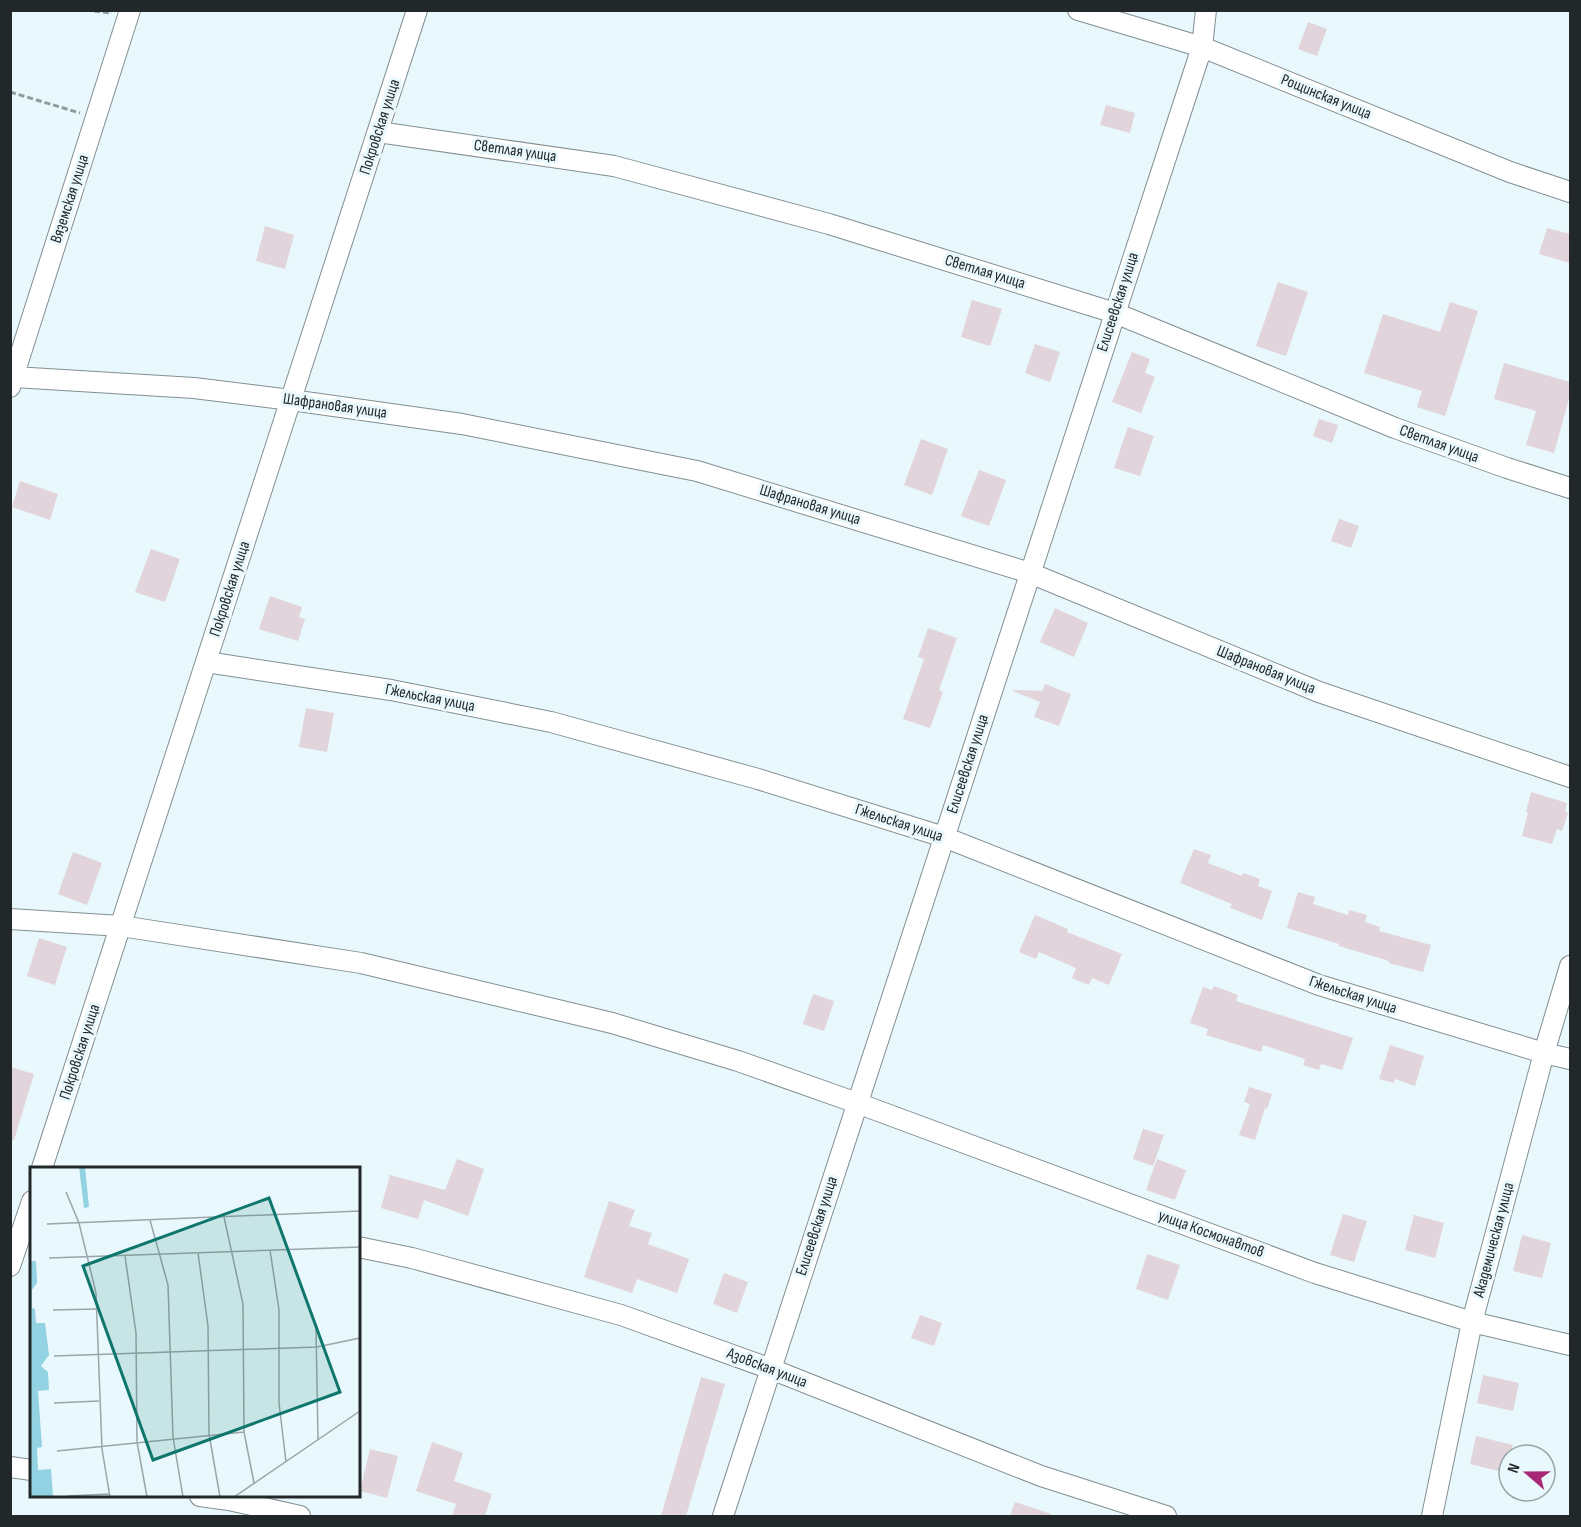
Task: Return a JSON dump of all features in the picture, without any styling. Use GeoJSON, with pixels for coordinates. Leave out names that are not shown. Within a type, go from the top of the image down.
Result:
{"type":"FeatureCollection","features":[{"type":"Feature","properties":{"kind":"street","name":"Покровская улица"},"geometry":{"type":"LineString","coordinates":[[42,1167],[417,10]]}},
{"type":"Feature","properties":{"kind":"street","name":"Рощинская улица"},"geometry":{"type":"LineString","coordinates":[[1078,10],[1202,47],[1510,172],[1570,192]]}},
{"type":"Feature","properties":{"kind":"street","name":"Елисеевская улица"},"geometry":{"type":"LineString","coordinates":[[723,1516],[1202,47],[1206,10]]}},
{"type":"Feature","properties":{"kind":"street","name":"Вяземская улица"},"geometry":{"type":"LineString","coordinates":[[12,382],[129,12]]}},
{"type":"Feature","properties":{"kind":"street","name":"Светлая улица"},"geometry":{"type":"LineString","coordinates":[[378,132],[614,166],[830,224],[1115,313],[1395,428],[1570,488]]}},
{"type":"Feature","properties":{"kind":"street","name":"Шафрановая улица"},"geometry":{"type":"LineString","coordinates":[[12,382],[194,388],[291,400],[462,424],[697,471],[1030,573],[1319,692],[1570,777]]}},
{"type":"Feature","properties":{"kind":"street","name":"Гжельская улица"},"geometry":{"type":"LineString","coordinates":[[206,662],[391,690],[551,722],[758,779],[944,837],[1319,985],[1570,1059]]}},
{"type":"Feature","properties":{"kind":"street","name":"улица Космонавтов"},"geometry":{"type":"LineString","coordinates":[[10,919],[120,926],[361,963],[612,1023],[738,1061],[857,1103],[1315,1273],[1472,1323],[1570,1345]]}},
{"type":"Feature","properties":{"kind":"street","name":"Академическая улица"},"geometry":{"type":"LineString","coordinates":[[1432,1516],[1472,1323],[1544,1053],[1570,966]]}},
{"type":"Feature","properties":{"kind":"street"},"geometry":{"type":"LineString","coordinates":[[10,1266],[30,1208]]}},
{"type":"Feature","properties":{"kind":"street","name":"Азовская улица"},"geometry":{"type":"LineString","coordinates":[[360,1247],[412,1258],[621,1315],[771,1369],[1041,1476],[1166,1516]]}},
{"type":"Feature","properties":{"kind":"street"},"geometry":{"type":"LineString","coordinates":[[10,1467],[30,1470]]}},
{"type":"Feature","properties":{"kind":"street"},"geometry":{"type":"LineString","coordinates":[[207,1497],[300,1516]]}},
{"type":"Feature","properties":{"kind":"path"},"geometry":{"type":"LineString","coordinates":[[85,10],[129,12]]}},
{"type":"Feature","properties":{"kind":"path"},"geometry":{"type":"LineString","coordinates":[[10,92],[96,118]]}},
{"type":"Feature","properties":{"kind":"building"},"geometry":{"type":"Polygon","coordinates":[[[1308,22],[1327,29],[1317,56],[1298,49],[1308,22]]]}},
{"type":"Feature","properties":{"kind":"building"},"geometry":{"type":"Polygon","coordinates":[[[1106,105],[1135,113],[1130,133],[1100,125],[1106,105]]]}},
{"type":"Feature","properties":{"kind":"building"},"geometry":{"type":"Polygon","coordinates":[[[265,226],[294,235],[285,269],[256,261],[265,226]]]}},
{"type":"Feature","properties":{"kind":"building"},"geometry":{"type":"Polygon","coordinates":[[[1547,228],[1570,234],[1570,263],[1539,254],[1547,228]]]}},
{"type":"Feature","properties":{"kind":"building"},"geometry":{"type":"Polygon","coordinates":[[[1278,282],[1308,292],[1286,356],[1256,346],[1278,282]]]}},
{"type":"Feature","properties":{"kind":"building"},"geometry":{"type":"Polygon","coordinates":[[[972,300],[1002,309],[990,346],[961,337],[972,300]]]}},
{"type":"Feature","properties":{"kind":"building"},"geometry":{"type":"Polygon","coordinates":[[[1450,302],[1478,311],[1445,416],[1417,407],[1422,391],[1364,373],[1383,314],[1440,332],[1450,302]]]}},
{"type":"Feature","properties":{"kind":"building"},"geometry":{"type":"Polygon","coordinates":[[[1035,344],[1060,352],[1050,382],[1025,373],[1035,344]]]}},
{"type":"Feature","properties":{"kind":"building"},"geometry":{"type":"Polygon","coordinates":[[[1132,352],[1150,359],[1145,373],[1155,377],[1141,413],[1112,402],[1132,352]]]}},
{"type":"Feature","properties":{"kind":"building"},"geometry":{"type":"Polygon","coordinates":[[[1504,363],[1570,382],[1570,395],[1554,453],[1526,445],[1536,411],[1494,399],[1504,363]]]}},
{"type":"Feature","properties":{"kind":"building"},"geometry":{"type":"Polygon","coordinates":[[[1319,419],[1338,425],[1332,443],[1313,436],[1319,419]]]}},
{"type":"Feature","properties":{"kind":"building"},"geometry":{"type":"Polygon","coordinates":[[[1128,427],[1154,436],[1140,476],[1114,468],[1128,427]]]}},
{"type":"Feature","properties":{"kind":"building"},"geometry":{"type":"Polygon","coordinates":[[[921,439],[948,449],[932,495],[904,485],[921,439]]]}},
{"type":"Feature","properties":{"kind":"building"},"geometry":{"type":"Polygon","coordinates":[[[979,470],[1006,480],[989,526],[961,516],[979,470]]]}},
{"type":"Feature","properties":{"kind":"building"},"geometry":{"type":"Polygon","coordinates":[[[20,481],[58,494],[50,520],[12,507],[20,481]]]}},
{"type":"Feature","properties":{"kind":"building"},"geometry":{"type":"Polygon","coordinates":[[[1339,519],[1359,526],[1351,548],[1331,541],[1339,519]]]}},
{"type":"Feature","properties":{"kind":"building"},"geometry":{"type":"Polygon","coordinates":[[[151,549],[180,559],[165,602],[135,592],[151,549]]]}},
{"type":"Feature","properties":{"kind":"building"},"geometry":{"type":"Polygon","coordinates":[[[270,596],[302,607],[299,617],[305,619],[298,641],[259,629],[270,596]]]}},
{"type":"Feature","properties":{"kind":"building"},"geometry":{"type":"Polygon","coordinates":[[[1055,608],[1088,623],[1074,657],[1040,642],[1055,608]]]}},
{"type":"Feature","properties":{"kind":"building"},"geometry":{"type":"Polygon","coordinates":[[[928,628],[957,638],[939,690],[943,692],[930,728],[903,719],[924,659],[918,657],[928,628]]]}},
{"type":"Feature","properties":{"kind":"building"},"geometry":{"type":"Polygon","coordinates":[[[1045,684],[1071,694],[1059,726],[1034,717],[1040,702],[1013,691],[1042,691],[1045,684]]]}},
{"type":"Feature","properties":{"kind":"building"},"geometry":{"type":"Polygon","coordinates":[[[306,708],[334,713],[327,752],[299,747],[306,708]]]}},
{"type":"Feature","properties":{"kind":"building"},"geometry":{"type":"Polygon","coordinates":[[[1531,792],[1567,803],[1565,812],[1568,813],[1562,831],[1557,829],[1552,844],[1522,836],[1531,792]]]}},
{"type":"Feature","properties":{"kind":"building"},"geometry":{"type":"Polygon","coordinates":[[[1194,849],[1211,855],[1208,863],[1242,876],[1243,873],[1260,879],[1258,886],[1272,891],[1262,920],[1230,908],[1232,904],[1180,883],[1194,849]]]}},
{"type":"Feature","properties":{"kind":"building"},"geometry":{"type":"Polygon","coordinates":[[[73,852],[102,863],[87,905],[58,894],[73,852]]]}},
{"type":"Feature","properties":{"kind":"building"},"geometry":{"type":"Polygon","coordinates":[[[1298,892],[1315,897],[1313,904],[1348,915],[1349,910],[1367,915],[1365,922],[1380,927],[1379,931],[1431,945],[1423,972],[1389,963],[1389,961],[1287,928],[1298,892]]]}},
{"type":"Feature","properties":{"kind":"building"},"geometry":{"type":"Polygon","coordinates":[[[1035,915],[1068,929],[1067,932],[1122,954],[1109,985],[1092,978],[1089,985],[1072,978],[1076,968],[1039,952],[1036,959],[1019,952],[1035,915]]]}},
{"type":"Feature","properties":{"kind":"building"},"geometry":{"type":"Polygon","coordinates":[[[39,938],[67,947],[55,985],[27,976],[39,938]]]}},
{"type":"Feature","properties":{"kind":"building"},"geometry":{"type":"Polygon","coordinates":[[[1214,986],[1238,995],[1236,1001],[1353,1038],[1342,1070],[1321,1064],[1319,1070],[1303,1065],[1305,1059],[1263,1045],[1261,1052],[1206,1035],[1208,1029],[1190,1023],[1203,987],[1212,990],[1214,986]]]}},
{"type":"Feature","properties":{"kind":"building"},"geometry":{"type":"Polygon","coordinates":[[[813,994],[834,1001],[824,1031],[803,1024],[813,994]]]}},
{"type":"Feature","properties":{"kind":"building"},"geometry":{"type":"Polygon","coordinates":[[[1390,1045],[1424,1056],[1415,1086],[1395,1079],[1394,1083],[1379,1079],[1390,1045]]]}},
{"type":"Feature","properties":{"kind":"building"},"geometry":{"type":"Polygon","coordinates":[[[10,1067],[34,1074],[14,1140],[10,1140],[10,1067]]]}},
{"type":"Feature","properties":{"kind":"building"},"geometry":{"type":"Polygon","coordinates":[[[1249,1087],[1272,1094],[1255,1140],[1239,1135],[1250,1104],[1244,1102],[1249,1087]]]}},
{"type":"Feature","properties":{"kind":"building"},"geometry":{"type":"Polygon","coordinates":[[[1143,1129],[1164,1135],[1153,1166],[1133,1159],[1143,1129]]]}},
{"type":"Feature","properties":{"kind":"building"},"geometry":{"type":"Polygon","coordinates":[[[457,1159],[484,1169],[468,1216],[424,1200],[418,1219],[381,1208],[390,1175],[445,1190],[457,1159]]]}},
{"type":"Feature","properties":{"kind":"building"},"geometry":{"type":"Polygon","coordinates":[[[1157,1159],[1186,1170],[1175,1200],[1146,1190],[1157,1159]]]}},
{"type":"Feature","properties":{"kind":"building"},"geometry":{"type":"Polygon","coordinates":[[[609,1201],[635,1210],[629,1226],[652,1233],[648,1244],[689,1259],[677,1293],[637,1279],[632,1293],[584,1277],[609,1201]]]}},
{"type":"Feature","properties":{"kind":"building"},"geometry":{"type":"Polygon","coordinates":[[[1343,1214],[1367,1221],[1354,1262],[1330,1255],[1343,1214]]]}},
{"type":"Feature","properties":{"kind":"building"},"geometry":{"type":"Polygon","coordinates":[[[1414,1215],[1444,1223],[1435,1258],[1405,1250],[1414,1215]]]}},
{"type":"Feature","properties":{"kind":"building"},"geometry":{"type":"Polygon","coordinates":[[[1522,1235],[1551,1243],[1542,1278],[1513,1271],[1522,1235]]]}},
{"type":"Feature","properties":{"kind":"building"},"geometry":{"type":"Polygon","coordinates":[[[1147,1254],[1180,1265],[1168,1300],[1136,1289],[1147,1254]]]}},
{"type":"Feature","properties":{"kind":"building"},"geometry":{"type":"Polygon","coordinates":[[[724,1273],[748,1282],[737,1313],[713,1304],[724,1273]]]}},
{"type":"Feature","properties":{"kind":"building"},"geometry":{"type":"Polygon","coordinates":[[[920,1315],[942,1323],[934,1346],[911,1338],[920,1315]]]}},
{"type":"Feature","properties":{"kind":"building"},"geometry":{"type":"Polygon","coordinates":[[[1483,1375],[1519,1383],[1513,1411],[1477,1403],[1483,1375]]]}},
{"type":"Feature","properties":{"kind":"building"},"geometry":{"type":"Polygon","coordinates":[[[701,1377],[725,1384],[686,1516],[661,1516],[701,1377]]]}},
{"type":"Feature","properties":{"kind":"building"},"geometry":{"type":"Polygon","coordinates":[[[1476,1436],[1505,1443],[1497,1443],[1497,1471],[1470,1464],[1476,1436]]]}},
{"type":"Feature","properties":{"kind":"building"},"geometry":{"type":"Polygon","coordinates":[[[432,1442],[463,1453],[454,1481],[492,1494],[485,1516],[452,1516],[456,1504],[416,1491],[432,1442]]]}},
{"type":"Feature","properties":{"kind":"building"},"geometry":{"type":"Polygon","coordinates":[[[370,1449],[398,1456],[387,1498],[360,1491],[370,1449]]]}},
{"type":"Feature","properties":{"kind":"building"},"geometry":{"type":"Polygon","coordinates":[[[1015,1502],[1051,1514],[1051,1516],[1010,1516],[1015,1502]]]}}]}
